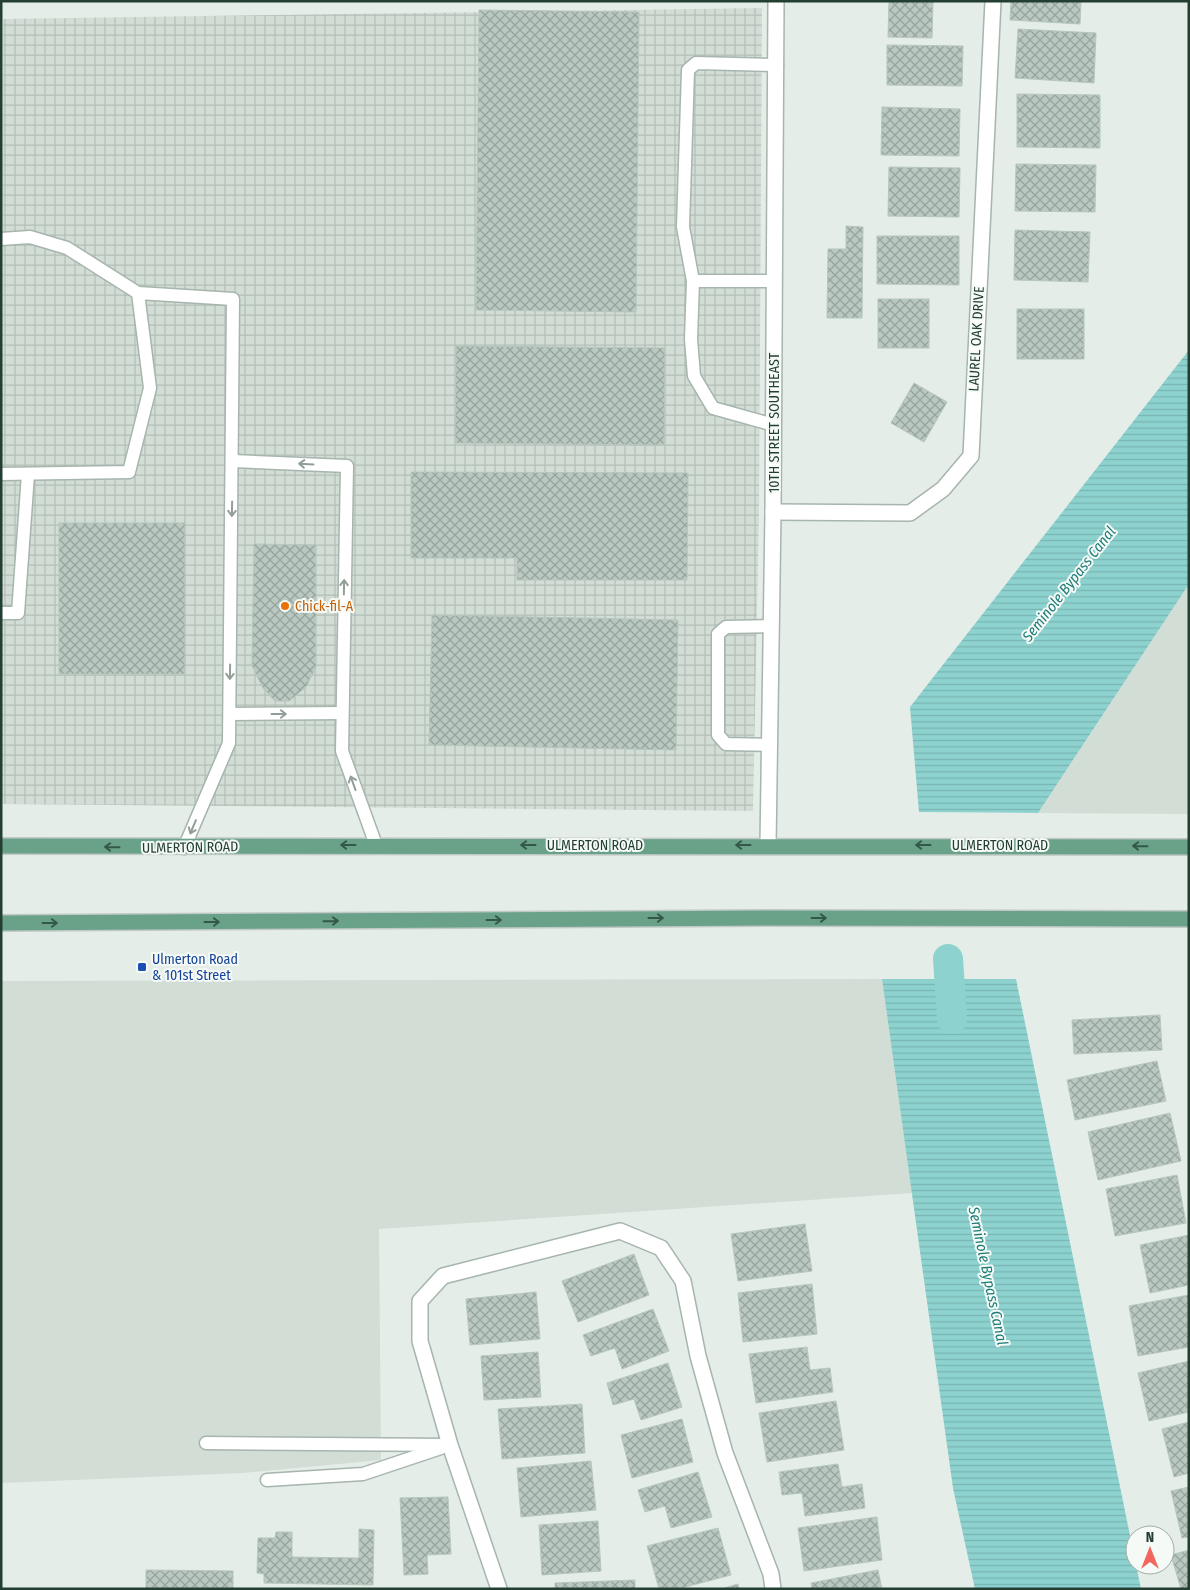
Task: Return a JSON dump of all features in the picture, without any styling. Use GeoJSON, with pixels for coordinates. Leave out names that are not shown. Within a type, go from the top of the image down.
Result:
{"type":"FeatureCollection","features":[{"type":"Feature","properties":{"kind":"main road","name":"ULMERTON ROAD"},"geometry":{"type":"LineString","coordinates":[[1,846],[184,848],[376,845],[1189,847]]}},
{"type":"Feature","properties":{"kind":"main road"},"geometry":{"type":"LineString","coordinates":[[1,923],[753,918],[1189,919]]}},
{"type":"Feature","properties":{"kind":"street","name":"10TH STREET SOUTHEAST"},"geometry":{"type":"LineString","coordinates":[[768,845],[774,424],[776,1]]}},
{"type":"Feature","properties":{"kind":"street","name":"LAUREL OAK DRIVE"},"geometry":{"type":"LineString","coordinates":[[773,512],[910,513],[943,489],[971,456],[992,1]]}},
{"type":"Feature","properties":{"kind":"street"},"geometry":{"type":"LineString","coordinates":[[499,1589],[450,1445],[420,1341],[420,1301],[443,1276],[620,1231],[661,1248],[683,1281],[698,1356],[725,1453],[771,1574],[773,1589]]}},
{"type":"Feature","properties":{"kind":"lane"},"geometry":{"type":"LineString","coordinates":[[774,424],[713,408],[694,376],[691,339],[692,281],[683,227],[688,70],[696,63],[777,65]]}},
{"type":"Feature","properties":{"kind":"lane"},"geometry":{"type":"LineString","coordinates":[[1,239],[30,237],[67,248],[138,293],[233,299],[229,744],[184,848]]}},
{"type":"Feature","properties":{"kind":"lane"},"geometry":{"type":"LineString","coordinates":[[692,281],[775,281]]}},
{"type":"Feature","properties":{"kind":"lane"},"geometry":{"type":"LineString","coordinates":[[1,474],[129,472],[150,388],[138,293]]}},
{"type":"Feature","properties":{"kind":"lane"},"geometry":{"type":"LineString","coordinates":[[233,461],[347,466],[342,751],[376,845]]}},
{"type":"Feature","properties":{"kind":"lane"},"geometry":{"type":"LineString","coordinates":[[1,613],[18,613],[28,474]]}},
{"type":"Feature","properties":{"kind":"lane"},"geometry":{"type":"LineString","coordinates":[[770,745],[726,744],[718,735],[718,634],[726,627],[771,626]]}},
{"type":"Feature","properties":{"kind":"lane"},"geometry":{"type":"LineString","coordinates":[[230,714],[342,714]]}},
{"type":"Feature","properties":{"kind":"lane"},"geometry":{"type":"LineString","coordinates":[[206,1443],[450,1445]]}},
{"type":"Feature","properties":{"kind":"lane"},"geometry":{"type":"LineString","coordinates":[[267,1480],[364,1474],[450,1445]]}},
{"type":"Feature","properties":{"kind":"shaded area"},"geometry":{"type":"Polygon","coordinates":[[[762,8],[759,511],[753,811],[1,804],[3,19],[762,8]]]}},
{"type":"Feature","properties":{"kind":"shaded area"},"geometry":{"type":"Polygon","coordinates":[[[1189,584],[1189,814],[1038,813],[1189,584]]]}},
{"type":"Feature","properties":{"kind":"shaded area"},"geometry":{"type":"Polygon","coordinates":[[[882,979],[912,1193],[379,1229],[381,1460],[242,1473],[1,1483],[1,981],[882,979]]]}},
{"type":"Feature","properties":{"kind":"water"},"geometry":{"type":"Polygon","coordinates":[[[1189,350],[1189,584],[1038,813],[919,812],[910,707],[1189,350]]]}},
{"type":"Feature","properties":{"kind":"water"},"geometry":{"type":"Polygon","coordinates":[[[882,979],[1016,979],[1128,1525],[1125,1525],[1125,1575],[1138,1575],[1141,1589],[975,1589],[953,1488],[882,979]]]}},
{"type":"Feature","properties":{"kind":"building"},"geometry":{"type":"Polygon","coordinates":[[[889,1],[933,1],[932,38],[888,37],[889,1]]]}},
{"type":"Feature","properties":{"kind":"building"},"geometry":{"type":"Polygon","coordinates":[[[1011,1],[1081,1],[1080,24],[1010,20],[1011,1]]]}},
{"type":"Feature","properties":{"kind":"building"},"geometry":{"type":"Polygon","coordinates":[[[479,10],[639,12],[636,312],[476,310],[479,10]]]}},
{"type":"Feature","properties":{"kind":"building"},"geometry":{"type":"Polygon","coordinates":[[[1018,29],[1096,33],[1094,83],[1015,78],[1018,29]]]}},
{"type":"Feature","properties":{"kind":"building"},"geometry":{"type":"Polygon","coordinates":[[[887,45],[963,46],[962,86],[887,85],[887,45]]]}},
{"type":"Feature","properties":{"kind":"building"},"geometry":{"type":"Polygon","coordinates":[[[1017,94],[1100,95],[1100,148],[1017,147],[1017,94]]]}},
{"type":"Feature","properties":{"kind":"building"},"geometry":{"type":"Polygon","coordinates":[[[882,107],[960,109],[959,156],[881,155],[882,107]]]}},
{"type":"Feature","properties":{"kind":"building"},"geometry":{"type":"Polygon","coordinates":[[[1016,164],[1096,165],[1095,212],[1015,211],[1016,164]]]}},
{"type":"Feature","properties":{"kind":"building"},"geometry":{"type":"Polygon","coordinates":[[[889,167],[960,168],[959,217],[888,216],[889,167]]]}},
{"type":"Feature","properties":{"kind":"building"},"geometry":{"type":"Polygon","coordinates":[[[846,226],[863,227],[862,318],[827,318],[828,249],[846,249],[846,226]]]}},
{"type":"Feature","properties":{"kind":"building"},"geometry":{"type":"Polygon","coordinates":[[[1015,230],[1090,232],[1088,282],[1014,280],[1015,230]]]}},
{"type":"Feature","properties":{"kind":"building"},"geometry":{"type":"Polygon","coordinates":[[[877,236],[959,236],[959,285],[877,284],[877,236]]]}},
{"type":"Feature","properties":{"kind":"building"},"geometry":{"type":"Polygon","coordinates":[[[878,299],[929,299],[929,348],[878,348],[878,299]]]}},
{"type":"Feature","properties":{"kind":"building"},"geometry":{"type":"Polygon","coordinates":[[[1017,309],[1084,309],[1084,359],[1017,359],[1017,309]]]}},
{"type":"Feature","properties":{"kind":"building"},"geometry":{"type":"Polygon","coordinates":[[[456,346],[665,348],[664,445],[455,443],[456,346]]]}},
{"type":"Feature","properties":{"kind":"building"},"geometry":{"type":"Polygon","coordinates":[[[914,383],[947,402],[924,442],[891,423],[914,383]]]}},
{"type":"Feature","properties":{"kind":"building"},"geometry":{"type":"Polygon","coordinates":[[[411,472],[688,473],[687,580],[517,580],[517,558],[411,558],[411,472]]]}},
{"type":"Feature","properties":{"kind":"building"},"geometry":{"type":"Polygon","coordinates":[[[59,523],[185,523],[185,674],[59,674],[59,523]]]}},
{"type":"Feature","properties":{"kind":"building","name":"Chick-fil-A"},"geometry":{"type":"Polygon","coordinates":[[[254,544],[316,545],[316,667],[306,687],[289,701],[275,701],[263,688],[252,666],[254,544]]]}},
{"type":"Feature","properties":{"kind":"building"},"geometry":{"type":"Polygon","coordinates":[[[432,615],[678,620],[676,750],[429,745],[432,615]]]}},
{"type":"Feature","properties":{"kind":"building"},"geometry":{"type":"Polygon","coordinates":[[[1160,1015],[1162,1050],[1074,1054],[1072,1020],[1160,1015]]]}},
{"type":"Feature","properties":{"kind":"building"},"geometry":{"type":"Polygon","coordinates":[[[1157,1061],[1166,1101],[1075,1120],[1067,1080],[1157,1061]]]}},
{"type":"Feature","properties":{"kind":"building"},"geometry":{"type":"Polygon","coordinates":[[[1170,1113],[1181,1161],[1098,1180],[1088,1132],[1170,1113]]]}},
{"type":"Feature","properties":{"kind":"building"},"geometry":{"type":"Polygon","coordinates":[[[1177,1175],[1186,1223],[1115,1236],[1106,1189],[1177,1175]]]}},
{"type":"Feature","properties":{"kind":"building"},"geometry":{"type":"Polygon","coordinates":[[[805,1224],[812,1271],[738,1281],[731,1234],[805,1224]]]}},
{"type":"Feature","properties":{"kind":"building"},"geometry":{"type":"Polygon","coordinates":[[[1189,1235],[1189,1285],[1150,1293],[1140,1245],[1189,1235]]]}},
{"type":"Feature","properties":{"kind":"building"},"geometry":{"type":"Polygon","coordinates":[[[634,1254],[649,1295],[578,1322],[562,1281],[634,1254]]]}},
{"type":"Feature","properties":{"kind":"building"},"geometry":{"type":"Polygon","coordinates":[[[812,1284],[817,1334],[743,1342],[738,1293],[812,1284]]]}},
{"type":"Feature","properties":{"kind":"building"},"geometry":{"type":"Polygon","coordinates":[[[536,1292],[540,1339],[470,1345],[466,1299],[536,1292]]]}},
{"type":"Feature","properties":{"kind":"building"},"geometry":{"type":"Polygon","coordinates":[[[1189,1295],[1189,1347],[1138,1356],[1129,1306],[1189,1295]]]}},
{"type":"Feature","properties":{"kind":"building"},"geometry":{"type":"Polygon","coordinates":[[[653,1309],[669,1351],[622,1369],[615,1348],[591,1356],[583,1335],[653,1309]]]}},
{"type":"Feature","properties":{"kind":"building"},"geometry":{"type":"Polygon","coordinates":[[[807,1347],[810,1370],[830,1368],[833,1392],[756,1403],[749,1354],[807,1347]]]}},
{"type":"Feature","properties":{"kind":"building"},"geometry":{"type":"Polygon","coordinates":[[[538,1352],[541,1397],[484,1400],[481,1356],[538,1352]]]}},
{"type":"Feature","properties":{"kind":"building"},"geometry":{"type":"Polygon","coordinates":[[[1189,1361],[1189,1412],[1149,1421],[1138,1373],[1189,1361]]]}},
{"type":"Feature","properties":{"kind":"building"},"geometry":{"type":"Polygon","coordinates":[[[668,1363],[682,1407],[641,1420],[634,1399],[613,1405],[607,1383],[668,1363]]]}},
{"type":"Feature","properties":{"kind":"building"},"geometry":{"type":"Polygon","coordinates":[[[836,1401],[844,1450],[767,1462],[759,1413],[836,1401]]]}},
{"type":"Feature","properties":{"kind":"building"},"geometry":{"type":"Polygon","coordinates":[[[582,1404],[585,1453],[502,1459],[498,1409],[582,1404]]]}},
{"type":"Feature","properties":{"kind":"building"},"geometry":{"type":"Polygon","coordinates":[[[682,1419],[693,1462],[632,1478],[621,1435],[682,1419]]]}},
{"type":"Feature","properties":{"kind":"building"},"geometry":{"type":"Polygon","coordinates":[[[1189,1422],[1189,1473],[1174,1477],[1162,1429],[1189,1422]]]}},
{"type":"Feature","properties":{"kind":"building"},"geometry":{"type":"Polygon","coordinates":[[[591,1461],[596,1510],[521,1517],[517,1468],[591,1461]]]}},
{"type":"Feature","properties":{"kind":"building"},"geometry":{"type":"Polygon","coordinates":[[[838,1464],[842,1487],[862,1484],[865,1508],[805,1516],[802,1493],[782,1495],[779,1472],[838,1464]]]}},
{"type":"Feature","properties":{"kind":"building"},"geometry":{"type":"Polygon","coordinates":[[[698,1472],[712,1517],[671,1528],[665,1506],[645,1512],[638,1490],[698,1472]]]}},
{"type":"Feature","properties":{"kind":"building"},"geometry":{"type":"Polygon","coordinates":[[[1189,1487],[1189,1537],[1182,1538],[1171,1491],[1189,1487]]]}},
{"type":"Feature","properties":{"kind":"building"},"geometry":{"type":"Polygon","coordinates":[[[448,1497],[451,1554],[427,1555],[428,1574],[404,1575],[400,1498],[448,1497]]]}},
{"type":"Feature","properties":{"kind":"building"},"geometry":{"type":"Polygon","coordinates":[[[877,1517],[882,1560],[804,1571],[798,1528],[877,1517]]]}},
{"type":"Feature","properties":{"kind":"building"},"geometry":{"type":"Polygon","coordinates":[[[598,1521],[601,1571],[542,1575],[539,1525],[598,1521]]]}},
{"type":"Feature","properties":{"kind":"building"},"geometry":{"type":"Polygon","coordinates":[[[718,1528],[731,1575],[678,1589],[659,1589],[647,1546],[718,1528]]]}},
{"type":"Feature","properties":{"kind":"building"},"geometry":{"type":"Polygon","coordinates":[[[359,1529],[374,1530],[373,1585],[264,1583],[264,1574],[257,1573],[258,1538],[275,1538],[276,1532],[292,1532],[292,1557],[359,1558],[359,1529]]]}},
{"type":"Feature","properties":{"kind":"building"},"geometry":{"type":"Polygon","coordinates":[[[1189,1550],[1189,1589],[1181,1589],[1175,1569],[1175,1554],[1189,1550]]]}},
{"type":"Feature","properties":{"kind":"building"},"geometry":{"type":"Polygon","coordinates":[[[146,1570],[233,1571],[233,1589],[146,1589],[146,1570]]]}},
{"type":"Feature","properties":{"kind":"building"},"geometry":{"type":"Polygon","coordinates":[[[878,1570],[882,1589],[812,1589],[811,1583],[878,1570]]]}},
{"type":"Feature","properties":{"kind":"building"},"geometry":{"type":"Polygon","coordinates":[[[635,1580],[635,1589],[555,1589],[555,1583],[635,1580]]]}},
{"type":"Feature","properties":{"kind":"building"},"geometry":{"type":"Polygon","coordinates":[[[738,1584],[739,1589],[721,1589],[738,1584]]]}},
{"type":"Feature","properties":{"kind":"waterway","name":"Seminole Bypass Canal"},"geometry":{"type":"LineString","coordinates":[[948,959],[952,1019]]}},
{"type":"Feature","properties":{"kind":"place","name":"Chick-fil-A"},"geometry":{"type":"Point","coordinates":[285,606]}},
{"type":"Feature","properties":{"kind":"place","name":"Ulmerton Road & 101st Street"},"geometry":{"type":"Point","coordinates":[142,967]}}]}
